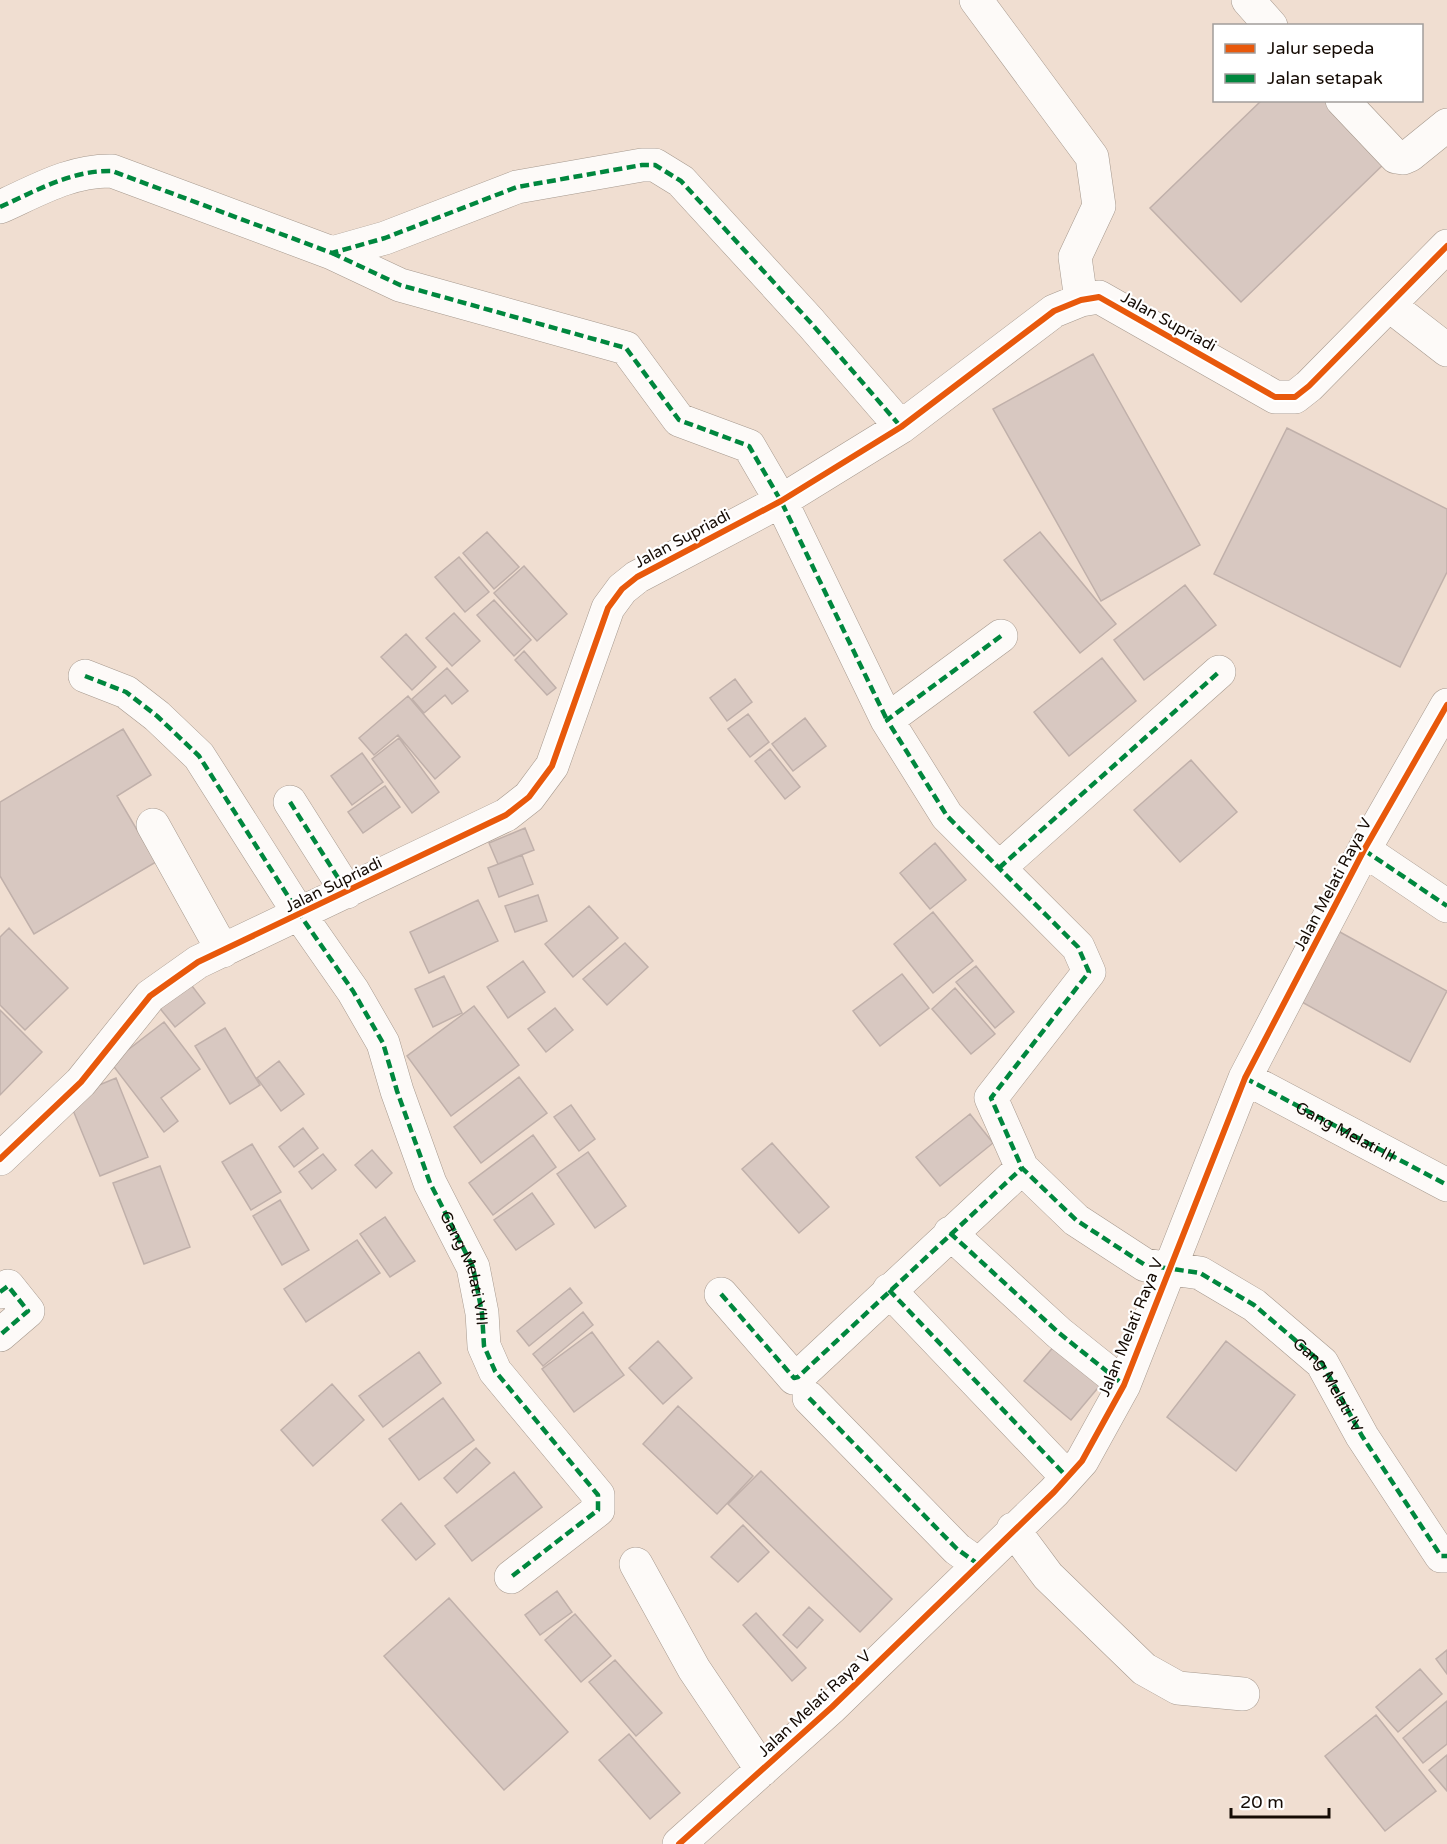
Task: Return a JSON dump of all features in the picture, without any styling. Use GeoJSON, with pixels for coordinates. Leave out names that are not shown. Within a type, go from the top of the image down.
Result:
{"type":"FeatureCollection","features":[{"type":"Feature","properties":{"kind":"street"},"geometry":{"type":"LineString","coordinates":[[976,0],[1092,157],[1099,206],[1075,257],[1081,300]]}},
{"type":"Feature","properties":{"kind":"street"},"geometry":{"type":"LineString","coordinates":[[1248,0],[1269,24]]}},
{"type":"Feature","properties":{"kind":"street"},"geometry":{"type":"LineString","coordinates":[[1344,102],[1396,157],[1403,158],[1410,155],[1447,125]]}},
{"type":"Feature","properties":{"kind":"street"},"geometry":{"type":"LineString","coordinates":[[332,253],[385,238],[526,184],[642,165],[655,165],[681,182],[901,427]]}},
{"type":"Feature","properties":{"kind":"street"},"geometry":{"type":"LineString","coordinates":[[0,207],[70,176],[95,171],[112,171],[332,253],[400,285],[626,348],[679,420],[749,446],[781,501],[887,720],[948,816],[1078,947],[1089,972],[991,1098],[1022,1168],[794,1378],[721,1294]]}},
{"type":"Feature","properties":{"kind":"street","name":"Jalan Supriadi"},"geometry":{"type":"LineString","coordinates":[[0,1159],[81,1082],[150,996],[198,963],[506,815],[529,797],[552,766],[608,608],[622,589],[637,577],[781,501],[901,427],[1054,311],[1081,300],[1099,297],[1275,397],[1295,397],[1309,386],[1447,246]]}},
{"type":"Feature","properties":{"kind":"street"},"geometry":{"type":"LineString","coordinates":[[1389,305],[1447,350]]}},
{"type":"Feature","properties":{"kind":"street"},"geometry":{"type":"LineString","coordinates":[[887,720],[1001,636]]}},
{"type":"Feature","properties":{"kind":"street"},"geometry":{"type":"LineString","coordinates":[[999,868],[1219,672]]}},
{"type":"Feature","properties":{"kind":"street"},"geometry":{"type":"LineString","coordinates":[[85,676],[126,692],[157,716],[199,756],[300,915]]}},
{"type":"Feature","properties":{"kind":"street","name":"Jalan Melati Raya V"},"geometry":{"type":"LineString","coordinates":[[679,1844],[832,1707],[1082,1461],[1124,1385],[1168,1268],[1245,1078],[1364,850],[1447,705]]}},
{"type":"Feature","properties":{"kind":"street"},"geometry":{"type":"LineString","coordinates":[[290,802],[347,892]]}},
{"type":"Feature","properties":{"kind":"street"},"geometry":{"type":"LineString","coordinates":[[153,825],[223,951]]}},
{"type":"Feature","properties":{"kind":"street"},"geometry":{"type":"LineString","coordinates":[[1364,850],[1447,906]]}},
{"type":"Feature","properties":{"kind":"street","name":"Gang Melati VIII"},"geometry":{"type":"LineString","coordinates":[[300,915],[353,991],[383,1043],[397,1091],[430,1183],[473,1267],[482,1313],[484,1346],[495,1371],[598,1495],[598,1510],[511,1577]]}},
{"type":"Feature","properties":{"kind":"street","name":"Gang Melati III"},"geometry":{"type":"LineString","coordinates":[[1245,1078],[1447,1185]]}},
{"type":"Feature","properties":{"kind":"street","name":"Gang Melati IV"},"geometry":{"type":"LineString","coordinates":[[1022,1168],[1076,1220],[1107,1242],[1145,1265],[1200,1273],[1254,1305],[1322,1363],[1362,1436],[1444,1556]]}},
{"type":"Feature","properties":{"kind":"street"},"geometry":{"type":"LineString","coordinates":[[950,1233],[1059,1333],[1124,1385]]}},
{"type":"Feature","properties":{"kind":"street"},"geometry":{"type":"LineString","coordinates":[[0,1292],[8,1286],[28,1311],[0,1335]]}},
{"type":"Feature","properties":{"kind":"street"},"geometry":{"type":"LineString","coordinates":[[889,1290],[1067,1477]]}},
{"type":"Feature","properties":{"kind":"street"},"geometry":{"type":"LineString","coordinates":[[809,1398],[957,1549],[978,1564]]}},
{"type":"Feature","properties":{"kind":"street"},"geometry":{"type":"LineString","coordinates":[[1013,1529],[1048,1576],[1144,1669],[1178,1688],[1243,1694]]}},
{"type":"Feature","properties":{"kind":"street"},"geometry":{"type":"LineString","coordinates":[[636,1564],[694,1669],[762,1770]]}},
{"type":"Feature","properties":{"kind":"building"},"geometry":{"type":"Polygon","coordinates":[[[1260,102],[1330,102],[1387,161],[1241,302],[1150,208],[1260,102]]]}},
{"type":"Feature","properties":{"kind":"building"},"geometry":{"type":"Polygon","coordinates":[[[1093,354],[1200,545],[1101,601],[993,409],[1093,354]]]}},
{"type":"Feature","properties":{"kind":"building"},"geometry":{"type":"Polygon","coordinates":[[[1287,428],[1447,509],[1447,572],[1400,667],[1214,574],[1287,428]]]}},
{"type":"Feature","properties":{"kind":"building"},"geometry":{"type":"Polygon","coordinates":[[[487,532],[519,567],[494,589],[463,553],[487,532]]]}},
{"type":"Feature","properties":{"kind":"building"},"geometry":{"type":"Polygon","coordinates":[[[1040,532],[1116,624],[1080,653],[1004,560],[1040,532]]]}},
{"type":"Feature","properties":{"kind":"building"},"geometry":{"type":"Polygon","coordinates":[[[459,557],[489,592],[465,612],[435,577],[459,557]]]}},
{"type":"Feature","properties":{"kind":"building"},"geometry":{"type":"Polygon","coordinates":[[[524,566],[567,614],[537,641],[494,593],[524,566]]]}},
{"type":"Feature","properties":{"kind":"building"},"geometry":{"type":"Polygon","coordinates":[[[1185,585],[1216,625],[1144,680],[1114,640],[1185,585]]]}},
{"type":"Feature","properties":{"kind":"building"},"geometry":{"type":"Polygon","coordinates":[[[494,600],[531,640],[514,656],[477,615],[494,600]]]}},
{"type":"Feature","properties":{"kind":"building"},"geometry":{"type":"Polygon","coordinates":[[[454,613],[480,641],[452,666],[426,638],[454,613]]]}},
{"type":"Feature","properties":{"kind":"building"},"geometry":{"type":"Polygon","coordinates":[[[406,634],[436,667],[412,690],[381,657],[406,634]]]}},
{"type":"Feature","properties":{"kind":"building"},"geometry":{"type":"Polygon","coordinates":[[[524,651],[556,688],[547,695],[515,660],[524,651]]]}},
{"type":"Feature","properties":{"kind":"building"},"geometry":{"type":"Polygon","coordinates":[[[1102,658],[1136,701],[1069,756],[1034,712],[1102,658]]]}},
{"type":"Feature","properties":{"kind":"building"},"geometry":{"type":"Polygon","coordinates":[[[447,668],[468,691],[452,704],[445,695],[424,713],[412,699],[447,668]]]}},
{"type":"Feature","properties":{"kind":"building"},"geometry":{"type":"Polygon","coordinates":[[[735,679],[752,702],[727,721],[710,698],[735,679]]]}},
{"type":"Feature","properties":{"kind":"building"},"geometry":{"type":"Polygon","coordinates":[[[408,696],[460,757],[435,779],[398,735],[374,755],[359,738],[408,696]]]}},
{"type":"Feature","properties":{"kind":"building"},"geometry":{"type":"Polygon","coordinates":[[[748,714],[769,742],[750,757],[728,729],[748,714]]]}},
{"type":"Feature","properties":{"kind":"building"},"geometry":{"type":"Polygon","coordinates":[[[805,718],[826,746],[793,771],[772,744],[805,718]]]}},
{"type":"Feature","properties":{"kind":"building"},"geometry":{"type":"Polygon","coordinates":[[[123,729],[151,775],[117,796],[156,862],[34,934],[0,876],[0,802],[123,729]]]}},
{"type":"Feature","properties":{"kind":"building"},"geometry":{"type":"Polygon","coordinates":[[[399,738],[439,792],[412,813],[372,759],[399,738]]]}},
{"type":"Feature","properties":{"kind":"building"},"geometry":{"type":"Polygon","coordinates":[[[770,749],[800,787],[785,799],[755,761],[770,749]]]}},
{"type":"Feature","properties":{"kind":"building"},"geometry":{"type":"Polygon","coordinates":[[[362,753],[383,782],[352,805],[331,776],[362,753]]]}},
{"type":"Feature","properties":{"kind":"building"},"geometry":{"type":"Polygon","coordinates":[[[1191,760],[1237,812],[1180,862],[1134,810],[1191,760]]]}},
{"type":"Feature","properties":{"kind":"building"},"geometry":{"type":"Polygon","coordinates":[[[385,786],[400,807],[363,833],[348,812],[385,786]]]}},
{"type":"Feature","properties":{"kind":"building"},"geometry":{"type":"Polygon","coordinates":[[[525,828],[534,850],[498,864],[489,843],[525,828]]]}},
{"type":"Feature","properties":{"kind":"building"},"geometry":{"type":"Polygon","coordinates":[[[935,843],[966,880],[930,909],[900,873],[935,843]]]}},
{"type":"Feature","properties":{"kind":"building"},"geometry":{"type":"Polygon","coordinates":[[[522,855],[533,884],[499,897],[488,868],[522,855]]]}},
{"type":"Feature","properties":{"kind":"building"},"geometry":{"type":"Polygon","coordinates":[[[538,895],[547,921],[515,932],[505,906],[538,895]]]}},
{"type":"Feature","properties":{"kind":"building"},"geometry":{"type":"Polygon","coordinates":[[[478,900],[498,941],[429,973],[410,932],[478,900]]]}},
{"type":"Feature","properties":{"kind":"building"},"geometry":{"type":"Polygon","coordinates":[[[589,906],[618,938],[573,977],[545,944],[589,906]]]}},
{"type":"Feature","properties":{"kind":"building"},"geometry":{"type":"Polygon","coordinates":[[[933,912],[973,961],[933,993],[894,944],[933,912]]]}},
{"type":"Feature","properties":{"kind":"building"},"geometry":{"type":"Polygon","coordinates":[[[1329,926],[1447,991],[1410,1062],[1291,996],[1329,926]]]}},
{"type":"Feature","properties":{"kind":"building"},"geometry":{"type":"Polygon","coordinates":[[[9,928],[68,988],[25,1030],[0,1005],[0,937],[9,928]]]}},
{"type":"Feature","properties":{"kind":"building"},"geometry":{"type":"Polygon","coordinates":[[[625,943],[648,967],[607,1005],[583,979],[625,943]]]}},
{"type":"Feature","properties":{"kind":"building"},"geometry":{"type":"Polygon","coordinates":[[[523,961],[545,992],[508,1018],[487,987],[523,961]]]}},
{"type":"Feature","properties":{"kind":"building"},"geometry":{"type":"Polygon","coordinates":[[[976,966],[1014,1012],[995,1028],[956,982],[976,966]]]}},
{"type":"Feature","properties":{"kind":"building"},"geometry":{"type":"Polygon","coordinates":[[[902,974],[929,1008],[880,1046],[853,1011],[902,974]]]}},
{"type":"Feature","properties":{"kind":"building"},"geometry":{"type":"Polygon","coordinates":[[[444,976],[462,1013],[433,1027],[415,989],[444,976]]]}},
{"type":"Feature","properties":{"kind":"building"},"geometry":{"type":"Polygon","coordinates":[[[189,982],[205,1003],[175,1027],[158,1006],[189,982]]]}},
{"type":"Feature","properties":{"kind":"building"},"geometry":{"type":"Polygon","coordinates":[[[955,988],[995,1034],[971,1054],[932,1009],[955,988]]]}},
{"type":"Feature","properties":{"kind":"building"},"geometry":{"type":"Polygon","coordinates":[[[474,1006],[519,1065],[451,1116],[407,1056],[474,1006]]]}},
{"type":"Feature","properties":{"kind":"building"},"geometry":{"type":"Polygon","coordinates":[[[555,1008],[573,1030],[546,1052],[528,1029],[555,1008]]]}},
{"type":"Feature","properties":{"kind":"building"},"geometry":{"type":"Polygon","coordinates":[[[0,1010],[42,1052],[0,1095],[0,1010]]]}},
{"type":"Feature","properties":{"kind":"building"},"geometry":{"type":"Polygon","coordinates":[[[164,1022],[200,1069],[161,1098],[178,1121],[164,1132],[111,1063],[164,1022]]]}},
{"type":"Feature","properties":{"kind":"building"},"geometry":{"type":"Polygon","coordinates":[[[225,1028],[260,1085],[230,1104],[195,1046],[225,1028]]]}},
{"type":"Feature","properties":{"kind":"building"},"geometry":{"type":"Polygon","coordinates":[[[279,1061],[304,1094],[281,1111],[257,1078],[279,1061]]]}},
{"type":"Feature","properties":{"kind":"building"},"geometry":{"type":"Polygon","coordinates":[[[519,1077],[547,1113],[481,1163],[454,1127],[519,1077]]]}},
{"type":"Feature","properties":{"kind":"building"},"geometry":{"type":"Polygon","coordinates":[[[116,1078],[148,1157],[100,1176],[68,1098],[116,1078]]]}},
{"type":"Feature","properties":{"kind":"building"},"geometry":{"type":"Polygon","coordinates":[[[571,1105],[595,1139],[579,1151],[554,1117],[571,1105]]]}},
{"type":"Feature","properties":{"kind":"building"},"geometry":{"type":"Polygon","coordinates":[[[970,1114],[993,1143],[940,1186],[916,1157],[970,1114]]]}},
{"type":"Feature","properties":{"kind":"building"},"geometry":{"type":"Polygon","coordinates":[[[303,1128],[318,1148],[294,1167],[279,1147],[303,1128]]]}},
{"type":"Feature","properties":{"kind":"building"},"geometry":{"type":"Polygon","coordinates":[[[533,1135],[556,1167],[493,1215],[469,1183],[533,1135]]]}},
{"type":"Feature","properties":{"kind":"building"},"geometry":{"type":"Polygon","coordinates":[[[772,1143],[829,1207],[799,1233],[742,1169],[772,1143]]]}},
{"type":"Feature","properties":{"kind":"building"},"geometry":{"type":"Polygon","coordinates":[[[252,1144],[281,1192],[251,1210],[222,1162],[252,1144]]]}},
{"type":"Feature","properties":{"kind":"building"},"geometry":{"type":"Polygon","coordinates":[[[372,1150],[392,1173],[376,1188],[355,1165],[372,1150]]]}},
{"type":"Feature","properties":{"kind":"building"},"geometry":{"type":"Polygon","coordinates":[[[588,1152],[626,1206],[595,1228],[557,1174],[588,1152]]]}},
{"type":"Feature","properties":{"kind":"building"},"geometry":{"type":"Polygon","coordinates":[[[323,1154],[336,1170],[312,1189],[299,1172],[323,1154]]]}},
{"type":"Feature","properties":{"kind":"building"},"geometry":{"type":"Polygon","coordinates":[[[160,1166],[190,1247],[144,1264],[113,1183],[160,1166]]]}},
{"type":"Feature","properties":{"kind":"building"},"geometry":{"type":"Polygon","coordinates":[[[532,1193],[554,1224],[516,1250],[494,1220],[532,1193]]]}},
{"type":"Feature","properties":{"kind":"building"},"geometry":{"type":"Polygon","coordinates":[[[280,1200],[309,1250],[282,1265],[253,1216],[280,1200]]]}},
{"type":"Feature","properties":{"kind":"building"},"geometry":{"type":"Polygon","coordinates":[[[385,1217],[415,1261],[390,1277],[360,1234],[385,1217]]]}},
{"type":"Feature","properties":{"kind":"building"},"geometry":{"type":"Polygon","coordinates":[[[357,1240],[380,1273],[306,1322],[284,1289],[357,1240]]]}},
{"type":"Feature","properties":{"kind":"building"},"geometry":{"type":"Polygon","coordinates":[[[570,1288],[582,1303],[529,1346],[517,1331],[570,1288]]]}},
{"type":"Feature","properties":{"kind":"building"},"geometry":{"type":"Polygon","coordinates":[[[583,1312],[593,1325],[543,1366],[533,1354],[583,1312]]]}},
{"type":"Feature","properties":{"kind":"building"},"geometry":{"type":"Polygon","coordinates":[[[592,1332],[624,1375],[574,1412],[542,1369],[592,1332]]]}},
{"type":"Feature","properties":{"kind":"building"},"geometry":{"type":"Polygon","coordinates":[[[658,1341],[692,1378],[663,1404],[629,1368],[658,1341]]]}},
{"type":"Feature","properties":{"kind":"building"},"geometry":{"type":"Polygon","coordinates":[[[1226,1341],[1295,1395],[1236,1471],[1167,1417],[1226,1341]]]}},
{"type":"Feature","properties":{"kind":"building"},"geometry":{"type":"Polygon","coordinates":[[[1056,1344],[1102,1383],[1071,1420],[1024,1381],[1056,1344]]]}},
{"type":"Feature","properties":{"kind":"building"},"geometry":{"type":"Polygon","coordinates":[[[419,1352],[441,1383],[383,1427],[359,1396],[419,1352]]]}},
{"type":"Feature","properties":{"kind":"building"},"geometry":{"type":"Polygon","coordinates":[[[332,1384],[364,1420],[313,1466],[281,1430],[332,1384]]]}},
{"type":"Feature","properties":{"kind":"building"},"geometry":{"type":"Polygon","coordinates":[[[443,1398],[474,1440],[419,1480],[389,1439],[443,1398]]]}},
{"type":"Feature","properties":{"kind":"building"},"geometry":{"type":"Polygon","coordinates":[[[678,1406],[753,1476],[717,1514],[643,1444],[678,1406]]]}},
{"type":"Feature","properties":{"kind":"building"},"geometry":{"type":"Polygon","coordinates":[[[476,1448],[490,1463],[457,1493],[444,1478],[476,1448]]]}},
{"type":"Feature","properties":{"kind":"building"},"geometry":{"type":"Polygon","coordinates":[[[761,1471],[892,1599],[860,1632],[728,1504],[761,1471]]]}},
{"type":"Feature","properties":{"kind":"building"},"geometry":{"type":"Polygon","coordinates":[[[514,1472],[542,1507],[472,1561],[445,1526],[514,1472]]]}},
{"type":"Feature","properties":{"kind":"building"},"geometry":{"type":"Polygon","coordinates":[[[401,1503],[435,1544],[416,1560],[382,1520],[401,1503]]]}},
{"type":"Feature","properties":{"kind":"building"},"geometry":{"type":"Polygon","coordinates":[[[743,1525],[769,1552],[738,1582],[711,1557],[743,1525]]]}},
{"type":"Feature","properties":{"kind":"building"},"geometry":{"type":"Polygon","coordinates":[[[557,1591],[572,1612],[540,1635],[525,1615],[557,1591]]]}},
{"type":"Feature","properties":{"kind":"building"},"geometry":{"type":"Polygon","coordinates":[[[449,1598],[568,1732],[504,1790],[384,1656],[449,1598]]]}},
{"type":"Feature","properties":{"kind":"building"},"geometry":{"type":"Polygon","coordinates":[[[809,1607],[823,1620],[797,1648],[783,1635],[809,1607]]]}},
{"type":"Feature","properties":{"kind":"building"},"geometry":{"type":"Polygon","coordinates":[[[756,1613],[806,1668],[792,1681],[743,1625],[756,1613]]]}},
{"type":"Feature","properties":{"kind":"building"},"geometry":{"type":"Polygon","coordinates":[[[575,1614],[611,1656],[581,1682],[545,1640],[575,1614]]]}},
{"type":"Feature","properties":{"kind":"building"},"geometry":{"type":"Polygon","coordinates":[[[1447,1650],[1447,1674],[1436,1659],[1447,1650]]]}},
{"type":"Feature","properties":{"kind":"building"},"geometry":{"type":"Polygon","coordinates":[[[615,1660],[662,1713],[636,1736],[589,1682],[615,1660]]]}},
{"type":"Feature","properties":{"kind":"building"},"geometry":{"type":"Polygon","coordinates":[[[1420,1669],[1442,1694],[1398,1732],[1376,1707],[1420,1669]]]}},
{"type":"Feature","properties":{"kind":"building"},"geometry":{"type":"Polygon","coordinates":[[[1447,1701],[1447,1744],[1423,1763],[1403,1738],[1447,1701]]]}},
{"type":"Feature","properties":{"kind":"building"},"geometry":{"type":"Polygon","coordinates":[[[1376,1715],[1436,1791],[1385,1831],[1325,1756],[1376,1715]]]}},
{"type":"Feature","properties":{"kind":"building"},"geometry":{"type":"Polygon","coordinates":[[[629,1734],[680,1793],[650,1819],[599,1760],[629,1734]]]}},
{"type":"Feature","properties":{"kind":"building"},"geometry":{"type":"Polygon","coordinates":[[[1447,1755],[1447,1791],[1429,1770],[1447,1755]]]}},
{"type":"Feature","properties":{"kind":"marked path"},"geometry":{"type":"LineString","coordinates":[[0,207],[68,178],[112,171],[332,253],[385,238],[517,187],[642,165],[655,165],[681,181],[811,323],[901,427],[897,429]]}},
{"type":"Feature","properties":{"kind":"marked path"},"geometry":{"type":"LineString","coordinates":[[332,253],[400,285],[626,348],[679,420],[749,446],[781,501],[887,720]]}},
{"type":"Feature","properties":{"kind":"marked path"},"geometry":{"type":"LineString","coordinates":[[1001,636],[887,720],[947,816],[1078,947],[1089,972],[991,1098],[1022,1168],[1076,1220],[1145,1265],[1200,1273],[1254,1305],[1322,1363],[1362,1436],[1441,1556],[1447,1556]]}},
{"type":"Feature","properties":{"kind":"marked path"},"geometry":{"type":"LineString","coordinates":[[999,868],[1219,672]]}},
{"type":"Feature","properties":{"kind":"marked path"},"geometry":{"type":"LineString","coordinates":[[85,676],[126,692],[157,716],[199,756],[300,915],[353,991],[383,1043],[397,1091],[430,1183],[473,1267],[482,1313],[484,1346],[495,1371],[598,1495],[598,1510],[511,1577]]}},
{"type":"Feature","properties":{"kind":"marked path"},"geometry":{"type":"LineString","coordinates":[[290,802],[347,892]]}},
{"type":"Feature","properties":{"kind":"marked path"},"geometry":{"type":"LineString","coordinates":[[1364,850],[1447,906]]}},
{"type":"Feature","properties":{"kind":"marked path"},"geometry":{"type":"LineString","coordinates":[[1245,1078],[1447,1185]]}},
{"type":"Feature","properties":{"kind":"marked path"},"geometry":{"type":"LineString","coordinates":[[721,1294],[794,1378],[798,1377],[1022,1168]]}},
{"type":"Feature","properties":{"kind":"marked path"},"geometry":{"type":"LineString","coordinates":[[950,1233],[1059,1333],[1124,1385]]}},
{"type":"Feature","properties":{"kind":"marked path"},"geometry":{"type":"LineString","coordinates":[[0,1292],[8,1286],[28,1311],[0,1335]]}},
{"type":"Feature","properties":{"kind":"marked path"},"geometry":{"type":"LineString","coordinates":[[889,1290],[1067,1477]]}},
{"type":"Feature","properties":{"kind":"marked path"},"geometry":{"type":"LineString","coordinates":[[809,1398],[957,1549],[978,1564]]}},
{"type":"Feature","properties":{"kind":"cycle path"},"geometry":{"type":"LineString","coordinates":[[0,1159],[81,1082],[150,996],[198,962],[506,815],[529,797],[552,766],[608,608],[622,589],[637,577],[781,501],[901,427],[1054,311],[1081,300],[1099,297],[1275,397],[1295,397],[1309,386],[1447,246]]}},
{"type":"Feature","properties":{"kind":"cycle path"},"geometry":{"type":"LineString","coordinates":[[679,1844],[832,1707],[1054,1492],[1082,1461],[1124,1385],[1245,1078],[1364,850],[1447,705]]}}]}
